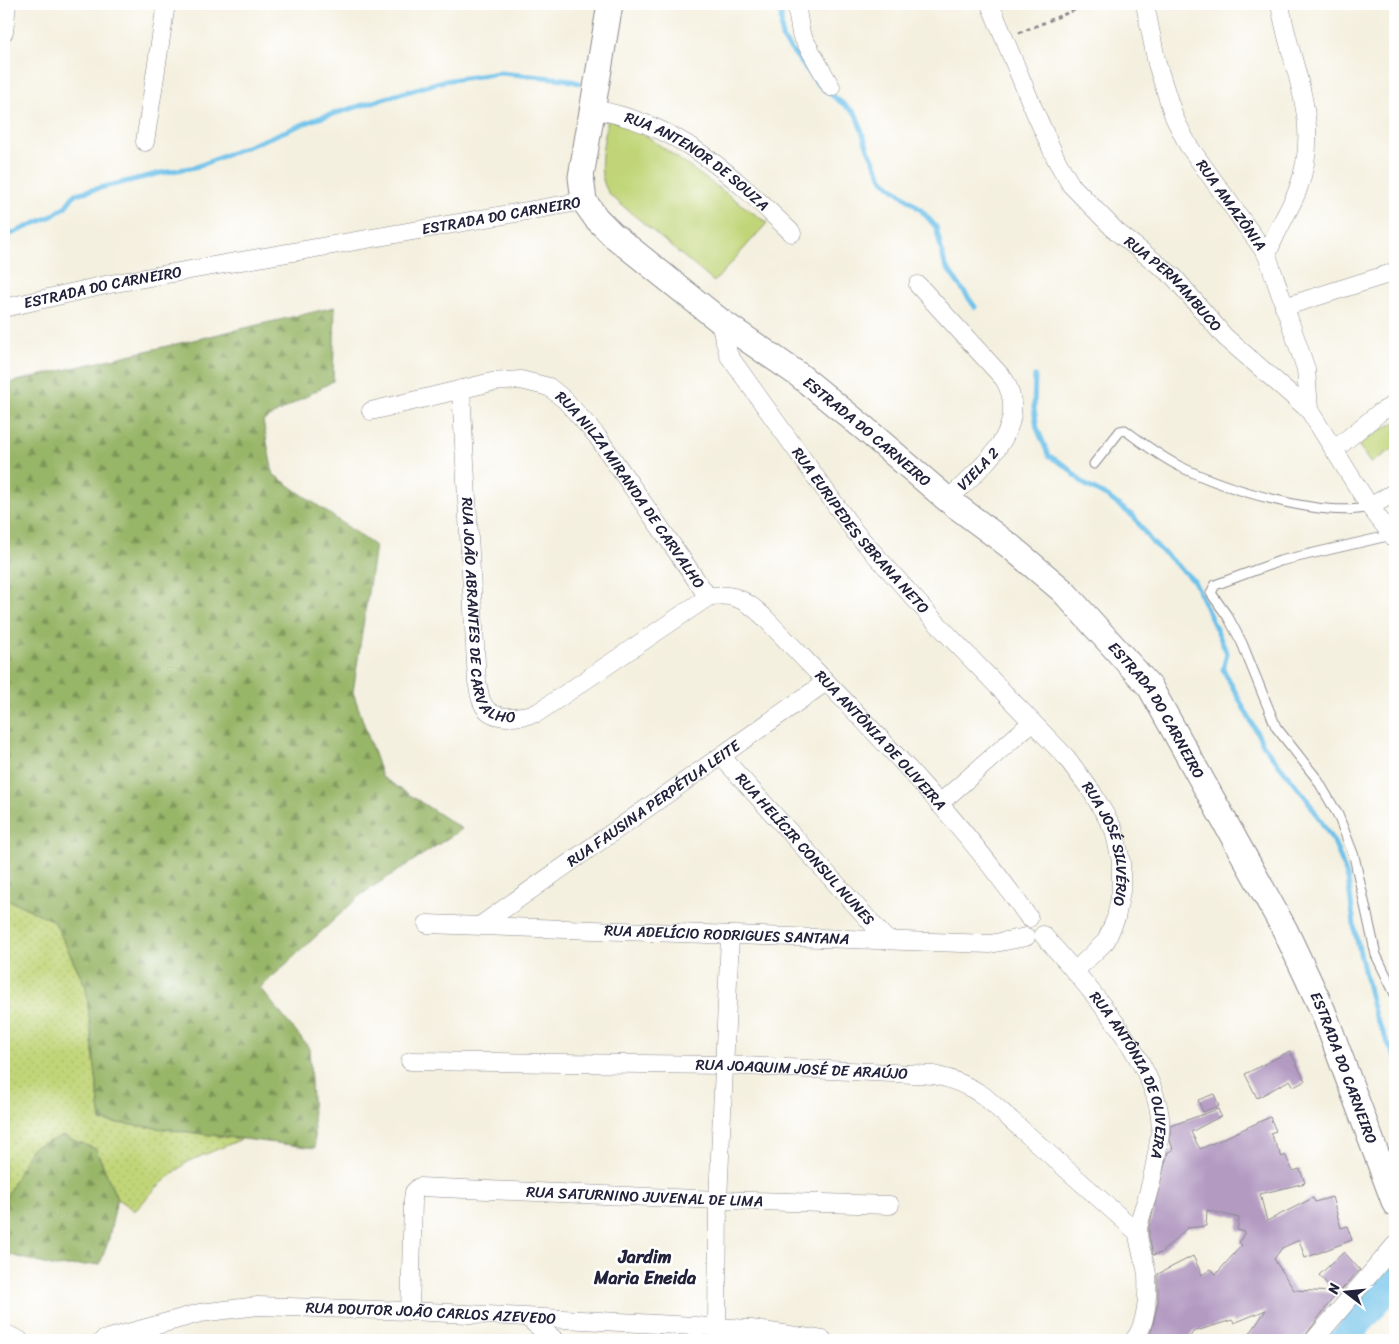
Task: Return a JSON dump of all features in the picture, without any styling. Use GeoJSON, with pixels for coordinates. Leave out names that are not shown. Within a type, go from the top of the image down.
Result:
{"type":"FeatureCollection","features":[{"type":"Feature","properties":{"kind":"street"},"geometry":{"type":"LineString","coordinates":[[4,32],[8,4]]}},
{"type":"Feature","properties":{"kind":"street"},"geometry":{"type":"LineString","coordinates":[[145,142],[166,4]]}},
{"type":"Feature","properties":{"kind":"street"},"geometry":{"type":"LineString","coordinates":[[584,201],[581,177],[610,4]]}},
{"type":"Feature","properties":{"kind":"street"},"geometry":{"type":"LineString","coordinates":[[796,4],[800,34],[831,87]]}},
{"type":"Feature","properties":{"kind":"street","name":"RUA PERNAMBUCO"},"geometry":{"type":"LineString","coordinates":[[990,4],[1034,110],[1057,161],[1071,185],[1117,232],[1174,277],[1225,338],[1309,410],[1370,507],[1394,537]]}},
{"type":"Feature","properties":{"kind":"street","name":"RUA AMAZÔNIA"},"geometry":{"type":"LineString","coordinates":[[1145,4],[1157,64],[1174,117],[1188,145],[1267,255],[1306,370],[1309,410]]}},
{"type":"Feature","properties":{"kind":"street"},"geometry":{"type":"LineString","coordinates":[[1267,255],[1297,191],[1305,158],[1307,128],[1304,98],[1283,24],[1280,4]]}},
{"type":"Feature","properties":{"kind":"street","name":"RUA ANTENOR DE SOUZA"},"geometry":{"type":"LineString","coordinates":[[591,109],[637,119],[661,128],[691,146],[734,177],[792,233]]}},
{"type":"Feature","properties":{"kind":"street","name":"ESTRADA DO CARNEIRO"},"geometry":{"type":"LineString","coordinates":[[4,308],[110,284],[584,201],[596,218],[613,235],[718,320],[799,375],[948,500],[1011,547],[1063,591],[1150,688],[1285,930],[1323,1011],[1395,1204]]}},
{"type":"Feature","properties":{"kind":"street"},"geometry":{"type":"LineString","coordinates":[[1284,307],[1395,272]]}},
{"type":"Feature","properties":{"kind":"street","name":"VIELA 2"},"geometry":{"type":"LineString","coordinates":[[918,285],[1004,379],[1012,394],[1013,411],[1010,426],[1000,446],[948,500]]}},
{"type":"Feature","properties":{"kind":"street","name":"RUA EURIPEDES SBRANA NETO"},"geometry":{"type":"LineString","coordinates":[[718,320],[729,356],[855,532],[930,616],[1031,723]]}},
{"type":"Feature","properties":{"kind":"street","name":"RUA NILZA MIRANDA DE CARVALHO"},"geometry":{"type":"LineString","coordinates":[[371,411],[492,382],[521,380],[549,387],[565,400],[598,436],[708,597]]}},
{"type":"Feature","properties":{"kind":"street","name":"RUA JOÃO ABRANTES DE CARVALHO"},"geometry":{"type":"LineString","coordinates":[[460,389],[477,682],[482,704],[490,712],[519,718],[537,712],[708,597]]}},
{"type":"Feature","properties":{"kind":"street"},"geometry":{"type":"LineString","coordinates":[[1334,450],[1379,413],[1395,404]]}},
{"type":"Feature","properties":{"kind":"street"},"geometry":{"type":"LineString","coordinates":[[1370,507],[1395,492]]}},
{"type":"Feature","properties":{"kind":"street","name":"RUA ANTÔNIA DE OLIVEIRA"},"geometry":{"type":"LineString","coordinates":[[708,597],[726,594],[748,602],[826,682],[939,804],[993,866],[1029,918],[1022,927],[1075,971],[1142,1064],[1160,1109],[1161,1132],[1148,1194],[1137,1232]]}},
{"type":"Feature","properties":{"kind":"street","name":"RUA FAUSINA PERPÉTUA LEITE"},"geometry":{"type":"LineString","coordinates":[[482,925],[826,682]]}},
{"type":"Feature","properties":{"kind":"street"},"geometry":{"type":"LineString","coordinates":[[939,804],[1031,723]]}},
{"type":"Feature","properties":{"kind":"street","name":"RUA JOSÉ SILVÉRIO"},"geometry":{"type":"LineString","coordinates":[[1031,723],[1066,757],[1092,792],[1114,830],[1121,861],[1121,891],[1116,918],[1106,941],[1075,971]]}},
{"type":"Feature","properties":{"kind":"street","name":"RUA HELÍCIR CONSUL NUNES"},"geometry":{"type":"LineString","coordinates":[[722,757],[887,940]]}},
{"type":"Feature","properties":{"kind":"street","name":"RUA ADELÍCIO RODRIGUES SANTANA"},"geometry":{"type":"LineString","coordinates":[[426,924],[730,937],[990,944],[1035,936]]}},
{"type":"Feature","properties":{"kind":"street"},"geometry":{"type":"LineString","coordinates":[[717,1327],[718,1200],[730,937]]}},
{"type":"Feature","properties":{"kind":"street","name":"RUA JOAQUIM JOSÉ DE ARAÚJO"},"geometry":{"type":"LineString","coordinates":[[410,1061],[723,1065],[934,1075],[964,1083],[984,1096],[1137,1232]]}},
{"type":"Feature","properties":{"kind":"street","name":"RUA SATURNINO JUVENAL DE LIMA"},"geometry":{"type":"LineString","coordinates":[[410,1311],[413,1205],[416,1189],[425,1187],[718,1200],[890,1205]]}},
{"type":"Feature","properties":{"kind":"street"},"geometry":{"type":"LineString","coordinates":[[1134,1340],[1143,1320],[1147,1300],[1147,1274],[1137,1232]]}},
{"type":"Feature","properties":{"kind":"street"},"geometry":{"type":"LineString","coordinates":[[1314,1340],[1395,1245]]}},
{"type":"Feature","properties":{"kind":"street","name":"RUA DOUTOR JOÃO CARLOS AZEVEDO"},"geometry":{"type":"LineString","coordinates":[[103,1340],[200,1313],[258,1306],[410,1311],[529,1319],[751,1329],[823,1340]]}},
{"type":"Feature","properties":{"kind":"street"},"geometry":{"type":"LineString","coordinates":[[529,1319],[555,1340]]}},
{"type":"Feature","properties":{"kind":"street"},"geometry":{"type":"LineString","coordinates":[[4,1333],[19,1340]]}},
{"type":"Feature","properties":{"kind":"lane"},"geometry":{"type":"LineString","coordinates":[[1094,464],[1120,431],[1125,430],[1178,466],[1206,478],[1303,505],[1335,510],[1356,510],[1370,507]]}},
{"type":"Feature","properties":{"kind":"lane"},"geometry":{"type":"LineString","coordinates":[[1394,537],[1280,561],[1215,585],[1211,593],[1228,617],[1242,643],[1276,727],[1317,779],[1338,815],[1354,856],[1376,955],[1395,994]]}},
{"type":"Feature","properties":{"kind":"path"},"geometry":{"type":"LineString","coordinates":[[1006,39],[1051,18],[1089,4]]}},
{"type":"Feature","properties":{"kind":"green space"},"geometry":{"type":"Polygon","coordinates":[[[608,118],[647,136],[767,223],[714,282],[611,196],[603,179],[602,169],[608,118]]]}},
{"type":"Feature","properties":{"kind":"green space"},"geometry":{"type":"Polygon","coordinates":[[[335,307],[333,381],[263,421],[273,474],[375,546],[353,692],[382,777],[462,829],[362,894],[260,988],[309,1048],[315,1148],[101,1121],[86,987],[54,921],[9,900],[4,889],[4,384],[335,307]]]}},
{"type":"Feature","properties":{"kind":"green space"},"geometry":{"type":"Polygon","coordinates":[[[1395,422],[1395,448],[1370,463],[1358,444],[1395,422]]]}},
{"type":"Feature","properties":{"kind":"green space"},"geometry":{"type":"Polygon","coordinates":[[[4,889],[9,900],[54,921],[86,987],[101,1121],[242,1139],[187,1162],[156,1188],[135,1211],[117,1199],[96,1149],[8,1194],[4,1201],[4,889]]]}},
{"type":"Feature","properties":{"kind":"green space"},"geometry":{"type":"Polygon","coordinates":[[[63,1136],[96,1149],[117,1199],[108,1242],[100,1264],[55,1267],[4,1253],[4,1201],[31,1148],[63,1136]]]}},
{"type":"Feature","properties":{"kind":"building"},"geometry":{"type":"Polygon","coordinates":[[[1290,1051],[1305,1081],[1294,1087],[1290,1080],[1257,1098],[1245,1074],[1290,1051]]]}},
{"type":"Feature","properties":{"kind":"building"},"geometry":{"type":"Polygon","coordinates":[[[1214,1094],[1219,1106],[1203,1112],[1198,1100],[1214,1094]]]}},
{"type":"Feature","properties":{"kind":"building"},"geometry":{"type":"Polygon","coordinates":[[[1218,1109],[1221,1116],[1191,1132],[1200,1149],[1270,1117],[1276,1131],[1270,1133],[1282,1157],[1285,1155],[1293,1171],[1300,1169],[1305,1183],[1260,1194],[1267,1221],[1313,1198],[1315,1202],[1332,1197],[1341,1228],[1347,1226],[1352,1240],[1305,1258],[1299,1240],[1282,1248],[1274,1259],[1294,1290],[1334,1292],[1319,1275],[1344,1252],[1360,1270],[1331,1301],[1302,1340],[1256,1340],[1249,1335],[1266,1310],[1234,1323],[1232,1320],[1193,1332],[1188,1340],[1147,1340],[1152,1329],[1158,1302],[1158,1274],[1193,1256],[1202,1275],[1211,1269],[1216,1274],[1242,1245],[1239,1242],[1245,1232],[1237,1230],[1239,1218],[1207,1210],[1206,1226],[1187,1228],[1161,1253],[1153,1255],[1149,1237],[1149,1227],[1168,1152],[1173,1150],[1170,1140],[1170,1126],[1218,1109]]]}},
{"type":"Feature","properties":{"kind":"waterway"},"geometry":{"type":"LineString","coordinates":[[777,4],[781,14],[782,38],[818,84],[856,114],[868,149],[883,180],[921,210],[936,227],[945,265],[975,307]]}},
{"type":"Feature","properties":{"kind":"waterway"},"geometry":{"type":"LineString","coordinates":[[4,237],[52,216],[65,207],[75,194],[161,173],[196,167],[316,119],[443,81],[500,73],[564,79],[579,83]]}},
{"type":"Feature","properties":{"kind":"waterway"},"geometry":{"type":"LineString","coordinates":[[1035,376],[1034,408],[1037,428],[1049,456],[1066,466],[1084,484],[1108,497],[1134,517],[1150,540],[1194,581],[1227,653],[1223,669],[1264,746],[1307,799],[1335,844],[1348,879],[1355,932],[1375,1016],[1395,1057]]}},
{"type":"Feature","properties":{"kind":"waterway"},"geometry":{"type":"LineString","coordinates":[[1344,1340],[1395,1279]]}},
{"type":"Feature","properties":{"kind":"district","name":"Jardim Maria Eneida"},"geometry":{"type":"Point","coordinates":[645,1267]}}]}
